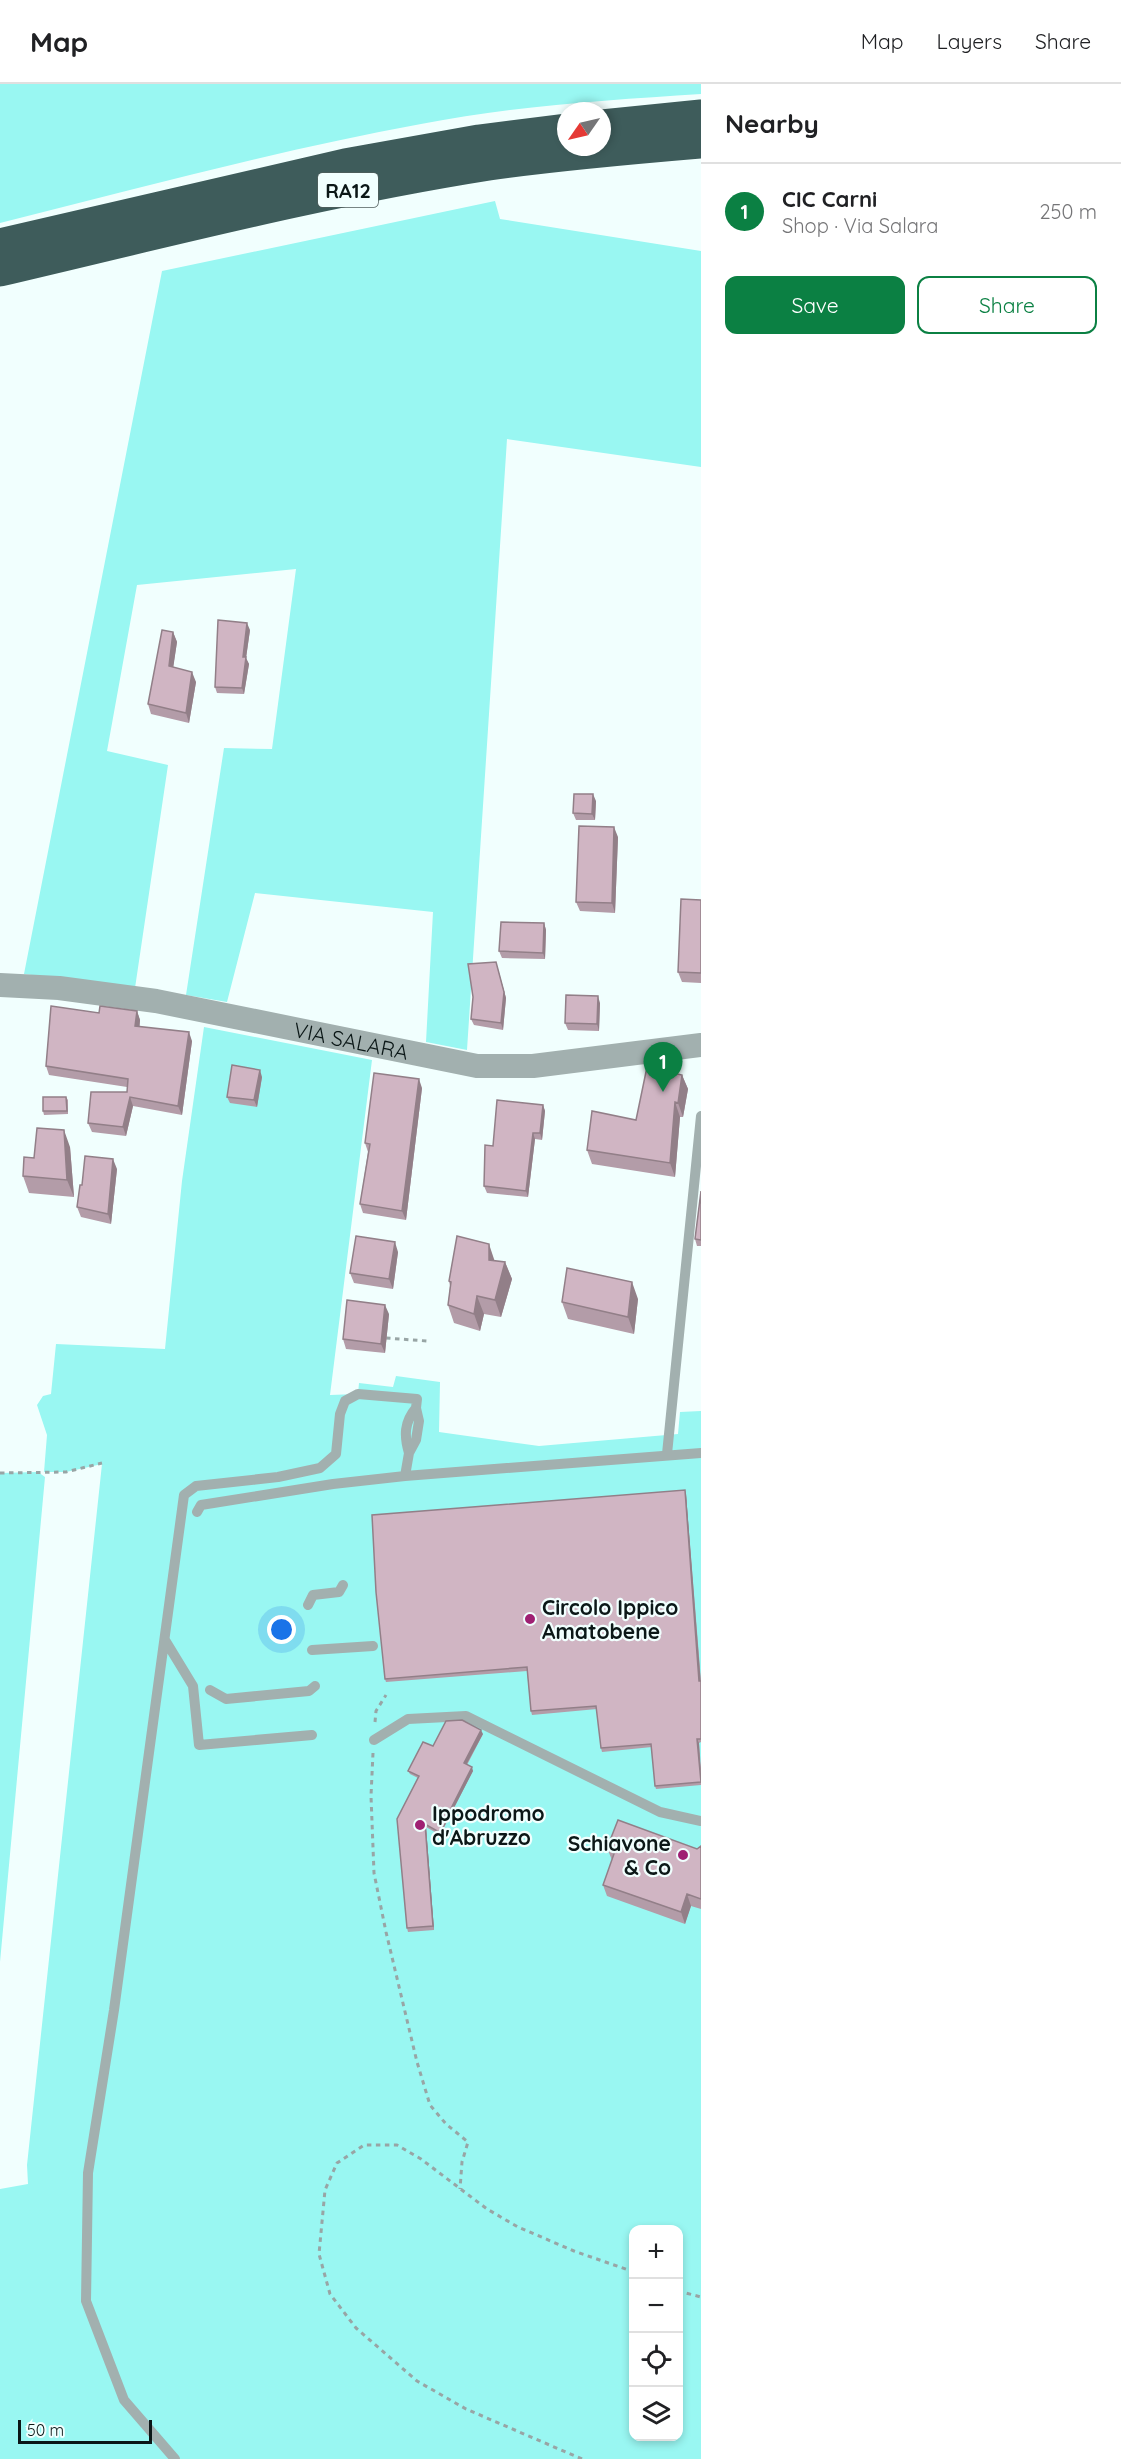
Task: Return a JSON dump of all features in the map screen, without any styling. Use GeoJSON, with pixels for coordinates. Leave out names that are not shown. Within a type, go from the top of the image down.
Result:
{"type":"FeatureCollection","features":[{"type":"Feature","properties":{"kind":"highway"},"geometry":{"type":"LineString","coordinates":[[611,125],[701,116]]}},
{"type":"Feature","properties":{"kind":"highway","name":"RA12"},"geometry":{"type":"LineString","coordinates":[[0,245],[376,159],[479,141],[557,131]]}},
{"type":"Feature","properties":{"kind":"highway","name":"RA12"},"geometry":{"type":"LineString","coordinates":[[0,270],[393,181],[489,164],[598,150],[701,142]]}},
{"type":"Feature","properties":{"kind":"street","name":"VIA SALARA"},"geometry":{"type":"LineString","coordinates":[[0,986],[58,988],[156,1001],[477,1066],[533,1066],[701,1045]]}},
{"type":"Feature","properties":{"kind":"lane"},"geometry":{"type":"LineString","coordinates":[[668,1454],[701,1116]]}},
{"type":"Feature","properties":{"kind":"lane"},"geometry":{"type":"LineString","coordinates":[[175,2459],[124,2400],[86,2301],[88,2173],[114,2010],[184,1495],[196,1486],[278,1477],[320,1468],[336,1454],[340,1414],[345,1401],[358,1394],[417,1399],[416,1408],[419,1421],[405,1476]]}},
{"type":"Feature","properties":{"kind":"lane"},"geometry":{"type":"LineString","coordinates":[[197,1512],[201,1505],[333,1484],[405,1476],[701,1453]]}},
{"type":"Feature","properties":{"kind":"lane"},"geometry":{"type":"LineString","coordinates":[[308,1605],[313,1595],[339,1592],[343,1585]]}},
{"type":"Feature","properties":{"kind":"lane"},"geometry":{"type":"LineString","coordinates":[[165,1640],[193,1686],[199,1745],[312,1735]]}},
{"type":"Feature","properties":{"kind":"lane"},"geometry":{"type":"LineString","coordinates":[[312,1650],[373,1646]]}},
{"type":"Feature","properties":{"kind":"lane"},"geometry":{"type":"LineString","coordinates":[[210,1690],[226,1699],[309,1691],[315,1686]]}},
{"type":"Feature","properties":{"kind":"lane"},"geometry":{"type":"LineString","coordinates":[[374,1740],[408,1719],[466,1716],[660,1812],[701,1821]]}},
{"type":"Feature","properties":{"kind":"path"},"geometry":{"type":"LineString","coordinates":[[386,1338],[427,1341]]}},
{"type":"Feature","properties":{"kind":"path"},"geometry":{"type":"LineString","coordinates":[[0,1473],[66,1472],[102,1463]]}},
{"type":"Feature","properties":{"kind":"path"},"geometry":{"type":"LineString","coordinates":[[386,1695],[376,1711],[374,1740],[371,1796],[374,1873],[417,2062],[430,2105],[446,2124],[468,2142],[462,2162],[460,2189]]}},
{"type":"Feature","properties":{"kind":"path"},"geometry":{"type":"LineString","coordinates":[[582,2459],[466,2409],[417,2381],[356,2328],[330,2294],[319,2254],[325,2190],[337,2163],[364,2145],[397,2145],[421,2158],[487,2210],[518,2227],[574,2251],[629,2271]]}},
{"type":"Feature","properties":{"kind":"path"},"geometry":{"type":"LineString","coordinates":[[683,2292],[701,2297]]}},
{"type":"Feature","properties":{"kind":"shaded area"},"geometry":{"type":"Polygon","coordinates":[[[0,84],[701,84],[701,94],[557,102],[557,105],[456,118],[368,134],[157,183],[0,223],[0,84]]]}},
{"type":"Feature","properties":{"kind":"shaded area"},"geometry":{"type":"Polygon","coordinates":[[[495,201],[500,219],[701,251],[701,467],[507,439],[467,1050],[426,1042],[433,912],[255,893],[227,1002],[186,995],[224,748],[272,749],[296,569],[137,585],[107,751],[168,765],[135,988],[24,974],[162,271],[495,201]]]}},
{"type":"Feature","properties":{"kind":"shaded area","name":"Ippodromo d'Abruzzo"},"geometry":{"type":"Polygon","coordinates":[[[204,1027],[372,1060],[330,1395],[358,1394],[359,1383],[393,1387],[396,1376],[440,1382],[439,1432],[539,1446],[678,1434],[680,1412],[701,1411],[701,2459],[0,2459],[0,2189],[28,2184],[27,2165],[102,1464],[66,1472],[44,1472],[47,1435],[37,1405],[43,1396],[51,1394],[56,1344],[165,1349],[182,1181],[204,1027]]]}},
{"type":"Feature","properties":{"kind":"shaded area"},"geometry":{"type":"Polygon","coordinates":[[[38,1472],[45,1477],[0,1962],[0,1473],[38,1472]]]}},
{"type":"Feature","properties":{"kind":"building"},"geometry":{"type":"Polygon","coordinates":[[[218,620],[247,623],[242,688],[215,687],[218,620]]]}},
{"type":"Feature","properties":{"kind":"building"},"geometry":{"type":"Polygon","coordinates":[[[162,630],[173,632],[169,666],[192,672],[186,713],[148,704],[162,630]]]}},
{"type":"Feature","properties":{"kind":"building"},"geometry":{"type":"Polygon","coordinates":[[[574,794],[593,794],[592,814],[573,813],[574,794]]]}},
{"type":"Feature","properties":{"kind":"building"},"geometry":{"type":"Polygon","coordinates":[[[579,826],[614,827],[612,903],[576,902],[579,826]]]}},
{"type":"Feature","properties":{"kind":"building"},"geometry":{"type":"Polygon","coordinates":[[[681,899],[701,900],[701,973],[678,972],[681,899]]]}},
{"type":"Feature","properties":{"kind":"building"},"geometry":{"type":"Polygon","coordinates":[[[501,922],[544,923],[543,953],[499,951],[501,922]]]}},
{"type":"Feature","properties":{"kind":"building"},"geometry":{"type":"Polygon","coordinates":[[[496,962],[504,992],[501,1023],[471,1019],[473,997],[468,964],[496,962]]]}},
{"type":"Feature","properties":{"kind":"building"},"geometry":{"type":"Polygon","coordinates":[[[566,995],[598,996],[597,1024],[565,1023],[566,995]]]}},
{"type":"Feature","properties":{"kind":"building"},"geometry":{"type":"Polygon","coordinates":[[[51,1006],[99,1013],[100,1006],[137,1011],[135,1026],[189,1032],[178,1106],[130,1097],[123,1127],[88,1123],[91,1092],[127,1092],[128,1079],[46,1066],[51,1006]]]}},
{"type":"Feature","properties":{"kind":"building"},"geometry":{"type":"Polygon","coordinates":[[[232,1065],[260,1070],[254,1100],[227,1097],[232,1065]]]}},
{"type":"Feature","properties":{"kind":"building"},"geometry":{"type":"Polygon","coordinates":[[[647,1067],[682,1075],[678,1103],[675,1102],[670,1163],[587,1150],[592,1111],[636,1120],[647,1067]]]}},
{"type":"Feature","properties":{"kind":"building"},"geometry":{"type":"Polygon","coordinates":[[[374,1073],[419,1079],[402,1211],[360,1204],[370,1144],[365,1143],[374,1073]]]}},
{"type":"Feature","properties":{"kind":"building"},"geometry":{"type":"Polygon","coordinates":[[[43,1097],[66,1097],[67,1111],[43,1111],[43,1097]]]}},
{"type":"Feature","properties":{"kind":"building"},"geometry":{"type":"Polygon","coordinates":[[[497,1100],[543,1105],[540,1133],[533,1133],[526,1191],[484,1186],[485,1145],[493,1146],[497,1100]]]}},
{"type":"Feature","properties":{"kind":"building"},"geometry":{"type":"Polygon","coordinates":[[[37,1128],[64,1130],[67,1180],[23,1176],[24,1157],[34,1158],[37,1128]]]}},
{"type":"Feature","properties":{"kind":"building"},"geometry":{"type":"Polygon","coordinates":[[[85,1156],[113,1159],[108,1214],[77,1207],[85,1156]]]}},
{"type":"Feature","properties":{"kind":"building"},"geometry":{"type":"Polygon","coordinates":[[[701,1191],[701,1240],[695,1239],[701,1191]]]}},
{"type":"Feature","properties":{"kind":"building"},"geometry":{"type":"Polygon","coordinates":[[[356,1236],[395,1242],[389,1279],[350,1273],[356,1236]]]}},
{"type":"Feature","properties":{"kind":"building"},"geometry":{"type":"Polygon","coordinates":[[[457,1236],[489,1244],[489,1260],[505,1262],[495,1300],[477,1296],[474,1314],[448,1305],[451,1282],[449,1281],[457,1236]]]}},
{"type":"Feature","properties":{"kind":"building"},"geometry":{"type":"Polygon","coordinates":[[[567,1268],[632,1282],[628,1317],[562,1302],[567,1268]]]}},
{"type":"Feature","properties":{"kind":"building"},"geometry":{"type":"Polygon","coordinates":[[[347,1300],[385,1305],[381,1344],[343,1339],[347,1300]]]}},
{"type":"Feature","properties":{"kind":"building","name":"Circolo Ippico Amatobene"},"geometry":{"type":"Polygon","coordinates":[[[685,1490],[699,1681],[701,1681],[701,1739],[697,1739],[701,1782],[655,1786],[651,1744],[601,1748],[596,1706],[531,1711],[527,1667],[385,1679],[376,1592],[372,1515],[685,1490]]]}},
{"type":"Feature","properties":{"kind":"building"},"geometry":{"type":"Polygon","coordinates":[[[462,1720],[481,1730],[464,1763],[472,1767],[439,1832],[425,1824],[433,1926],[407,1928],[397,1819],[419,1776],[408,1771],[423,1742],[433,1746],[446,1721],[462,1720]]]}},
{"type":"Feature","properties":{"kind":"building"},"geometry":{"type":"Polygon","coordinates":[[[618,1820],[697,1849],[701,1846],[701,1899],[687,1894],[681,1912],[603,1885],[615,1851],[607,1848],[618,1820]]]}},
{"type":"Feature","properties":{"kind":"place","name":"CIC Carni"},"geometry":{"type":"Point","coordinates":[663,1092]}},
{"type":"Feature","properties":{"kind":"place","name":"Circolo Ippico Amatobene"},"geometry":{"type":"Point","coordinates":[530,1619]}},
{"type":"Feature","properties":{"kind":"place","name":"Ippodromo d'Abruzzo"},"geometry":{"type":"Point","coordinates":[420,1825]}},
{"type":"Feature","properties":{"kind":"place","name":"Schiavone & Co"},"geometry":{"type":"Point","coordinates":[683,1855]}}]}
